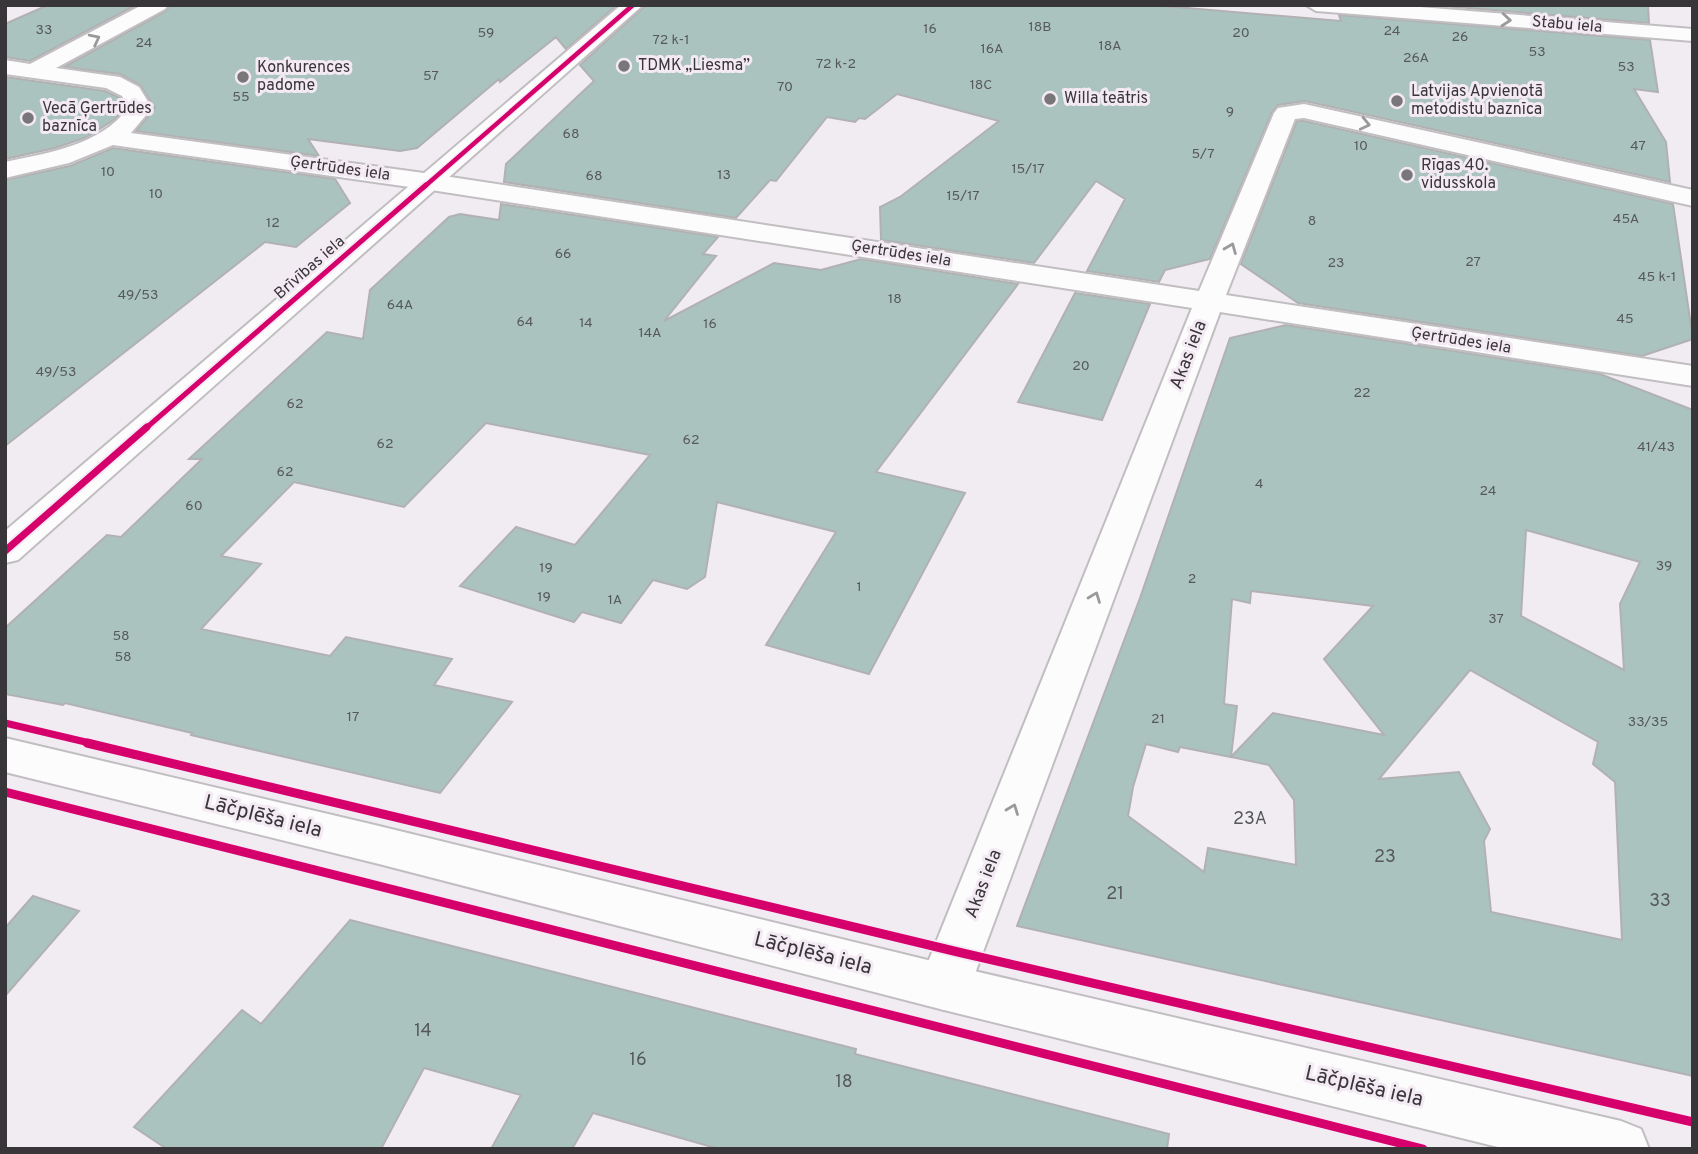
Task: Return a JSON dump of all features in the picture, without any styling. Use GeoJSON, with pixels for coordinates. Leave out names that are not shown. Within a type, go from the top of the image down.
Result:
{"type":"FeatureCollection","features":[{"type":"Feature","properties":{"kind":"main road"},"geometry":{"type":"LineString","coordinates":[[35,70],[158,5]]}},
{"type":"Feature","properties":{"kind":"main road","name":"Brīvības iela"},"geometry":{"type":"LineString","coordinates":[[5,551],[633,5]]}},
{"type":"Feature","properties":{"kind":"main road","name":"Stabu iela"},"geometry":{"type":"LineString","coordinates":[[1316,5],[1693,35]]}},
{"type":"Feature","properties":{"kind":"main road"},"geometry":{"type":"LineString","coordinates":[[1692,13],[1693,23]]}},
{"type":"Feature","properties":{"kind":"main road"},"geometry":{"type":"LineString","coordinates":[[5,67],[112,82],[131,92],[140,108],[134,121],[69,157],[5,170]]}},
{"type":"Feature","properties":{"kind":"main road","name":"Akas iela"},"geometry":{"type":"LineString","coordinates":[[944,987],[1209,302],[1286,113],[1304,111],[1693,198]]}},
{"type":"Feature","properties":{"kind":"main road","name":"Ģertrūdes iela"},"geometry":{"type":"LineString","coordinates":[[108,137],[431,182],[1693,376]]}},
{"type":"Feature","properties":{"kind":"main road","name":"Lāčplēša iela"},"geometry":{"type":"LineString","coordinates":[[5,755],[367,842],[944,987],[1621,1149]]}},
{"type":"Feature","properties":{"kind":"building"},"geometry":{"type":"Polygon","coordinates":[[[48,5],[136,5],[30,61],[5,57],[5,24],[48,5]]]}},
{"type":"Feature","properties":{"kind":"building"},"geometry":{"type":"Polygon","coordinates":[[[170,5],[617,5],[566,49],[556,37],[500,82],[499,79],[417,148],[400,151],[308,139],[319,156],[136,131],[155,108],[140,85],[120,74],[64,67],[166,11],[170,5]]]}},
{"type":"Feature","properties":{"kind":"building"},"geometry":{"type":"Polygon","coordinates":[[[646,5],[1152,5],[1341,21],[1339,15],[1650,40],[1658,92],[1634,89],[1666,142],[1670,182],[1305,101],[1278,105],[1272,112],[1210,259],[1165,270],[1159,282],[1087,271],[1125,199],[1096,181],[1034,263],[881,240],[880,207],[900,197],[999,121],[897,94],[865,119],[859,118],[855,122],[827,117],[776,181],[770,180],[736,218],[504,182],[506,164],[594,81],[580,65],[646,5]]]}},
{"type":"Feature","properties":{"kind":"building"},"geometry":{"type":"Polygon","coordinates":[[[1431,5],[1648,5],[1649,23],[1431,5]]]}},
{"type":"Feature","properties":{"kind":"building"},"geometry":{"type":"Polygon","coordinates":[[[5,77],[105,91],[120,98],[125,108],[115,119],[87,137],[55,148],[5,159],[5,77]]]}},
{"type":"Feature","properties":{"kind":"building"},"geometry":{"type":"Polygon","coordinates":[[[1297,121],[1673,204],[1693,339],[1642,356],[1298,303],[1241,264],[1297,121]]]}},
{"type":"Feature","properties":{"kind":"building"},"geometry":{"type":"Polygon","coordinates":[[[113,148],[335,179],[350,203],[296,247],[265,242],[5,446],[5,180],[70,166],[113,148]]]}},
{"type":"Feature","properties":{"kind":"building"},"geometry":{"type":"Polygon","coordinates":[[[501,204],[718,237],[703,254],[716,256],[664,321],[774,263],[821,270],[861,259],[1018,284],[876,472],[965,493],[869,674],[766,645],[836,532],[717,502],[705,577],[687,589],[653,580],[621,623],[582,612],[574,622],[460,586],[516,527],[575,545],[650,455],[486,423],[404,507],[294,482],[221,556],[261,564],[201,629],[330,656],[346,637],[452,659],[434,685],[512,702],[440,793],[65,703],[63,705],[5,694],[5,628],[107,535],[121,537],[202,459],[189,459],[327,332],[363,339],[370,290],[449,217],[460,214],[499,220],[501,204]]]}},
{"type":"Feature","properties":{"kind":"building"},"geometry":{"type":"Polygon","coordinates":[[[1075,293],[1150,304],[1102,420],[1018,402],[1075,293]]]}},
{"type":"Feature","properties":{"kind":"building"},"geometry":{"type":"Polygon","coordinates":[[[1286,325],[1600,374],[1693,410],[1693,1076],[1017,926],[1140,598],[1230,338],[1286,325]],[[1526,530],[1521,616],[1624,670],[1620,604],[1640,562],[1526,530]],[[1251,591],[1250,603],[1232,599],[1224,704],[1237,706],[1231,757],[1273,713],[1384,735],[1324,659],[1373,606],[1251,591]],[[1470,670],[1379,779],[1459,772],[1490,829],[1484,841],[1491,912],[1622,940],[1615,782],[1593,764],[1598,742],[1470,670]],[[1146,744],[1133,787],[1128,816],[1204,872],[1208,848],[1296,865],[1294,800],[1269,765],[1180,747],[1178,752],[1146,744]]]}},
{"type":"Feature","properties":{"kind":"building"},"geometry":{"type":"Polygon","coordinates":[[[33,896],[79,911],[5,996],[5,928],[33,896]]]}},
{"type":"Feature","properties":{"kind":"building"},"geometry":{"type":"Polygon","coordinates":[[[350,920],[856,1049],[855,1054],[1169,1134],[1167,1149],[719,1149],[593,1113],[572,1149],[491,1149],[521,1095],[424,1068],[381,1149],[167,1149],[134,1127],[242,1010],[261,1024],[350,920]]]}},
{"type":"Feature","properties":{"kind":"cycle path"},"geometry":{"type":"LineString","coordinates":[[5,551],[633,5]]}},
{"type":"Feature","properties":{"kind":"cycle path"},"geometry":{"type":"LineString","coordinates":[[5,723],[958,952],[1693,1122]]}},
{"type":"Feature","properties":{"kind":"cycle path"},"geometry":{"type":"LineString","coordinates":[[5,792],[1423,1149]]}},
{"type":"Feature","properties":{"kind":"place","name":"TDMK „Liesma”"},"geometry":{"type":"Point","coordinates":[624,66]}},
{"type":"Feature","properties":{"kind":"place","name":"Konkurences padome"},"geometry":{"type":"Point","coordinates":[243,77]}},
{"type":"Feature","properties":{"kind":"place","name":"Willa teātris"},"geometry":{"type":"Point","coordinates":[1050,99]}},
{"type":"Feature","properties":{"kind":"place","name":"Latvijas Apvienotā metodistu baznīca"},"geometry":{"type":"Point","coordinates":[1397,101]}},
{"type":"Feature","properties":{"kind":"place","name":"Vecā Ģertrūdes baznīca"},"geometry":{"type":"Point","coordinates":[28,118]}},
{"type":"Feature","properties":{"kind":"place","name":"Rīgas 40. vidusskola"},"geometry":{"type":"Point","coordinates":[1407,175]}}]}
